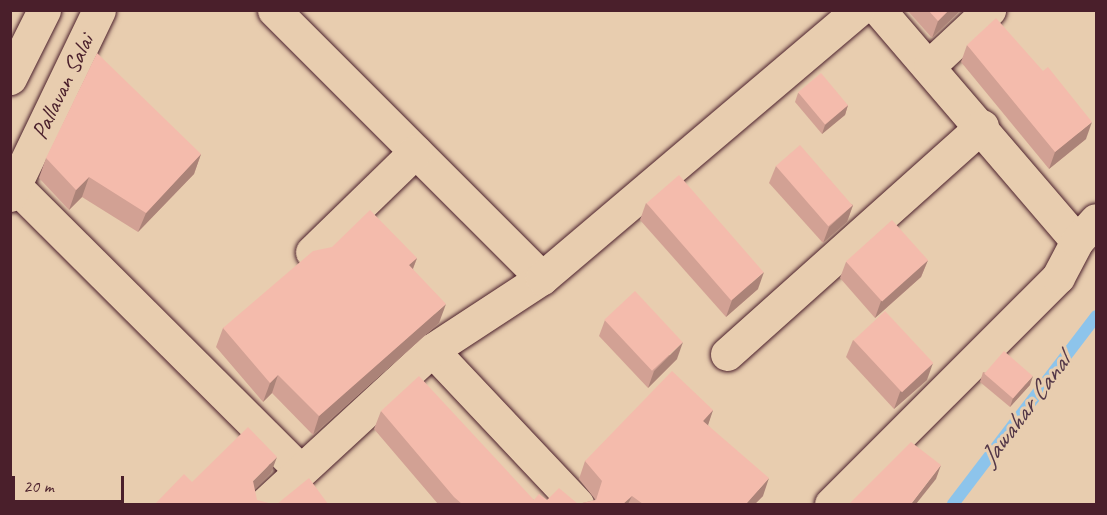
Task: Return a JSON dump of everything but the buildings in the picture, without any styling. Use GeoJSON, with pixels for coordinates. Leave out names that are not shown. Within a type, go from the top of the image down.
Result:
{"type":"FeatureCollection","features":[{"type":"Feature","properties":{"kind":"street"},"geometry":{"type":"LineString","coordinates":[[10,78],[44,10]]}},
{"type":"Feature","properties":{"kind":"street","name":"Pallavan Salai"},"geometry":{"type":"LineString","coordinates":[[13,190],[99,10]]}},
{"type":"Feature","properties":{"kind":"street"},"geometry":{"type":"LineString","coordinates":[[274,10],[542,278]]}},
{"type":"Feature","properties":{"kind":"street"},"geometry":{"type":"LineString","coordinates":[[265,504],[432,351],[542,278],[858,10]]}},
{"type":"Feature","properties":{"kind":"street"},"geometry":{"type":"LineString","coordinates":[[831,504],[1058,277],[1087,231],[982,126],[879,10]]}},
{"type":"Feature","properties":{"kind":"street"},"geometry":{"type":"LineString","coordinates":[[930,65],[989,10]]}},
{"type":"Feature","properties":{"kind":"street"},"geometry":{"type":"LineString","coordinates":[[727,354],[982,126]]}},
{"type":"Feature","properties":{"kind":"street"},"geometry":{"type":"LineString","coordinates":[[312,252],[415,152]]}},
{"type":"Feature","properties":{"kind":"street"},"geometry":{"type":"LineString","coordinates":[[13,190],[300,470]]}},
{"type":"Feature","properties":{"kind":"street"},"geometry":{"type":"LineString","coordinates":[[432,351],[577,504]]}},
{"type":"Feature","properties":{"kind":"waterway","name":"Jawahar Canal"},"geometry":{"type":"LineString","coordinates":[[953,504],[1096,316]]}}]}
